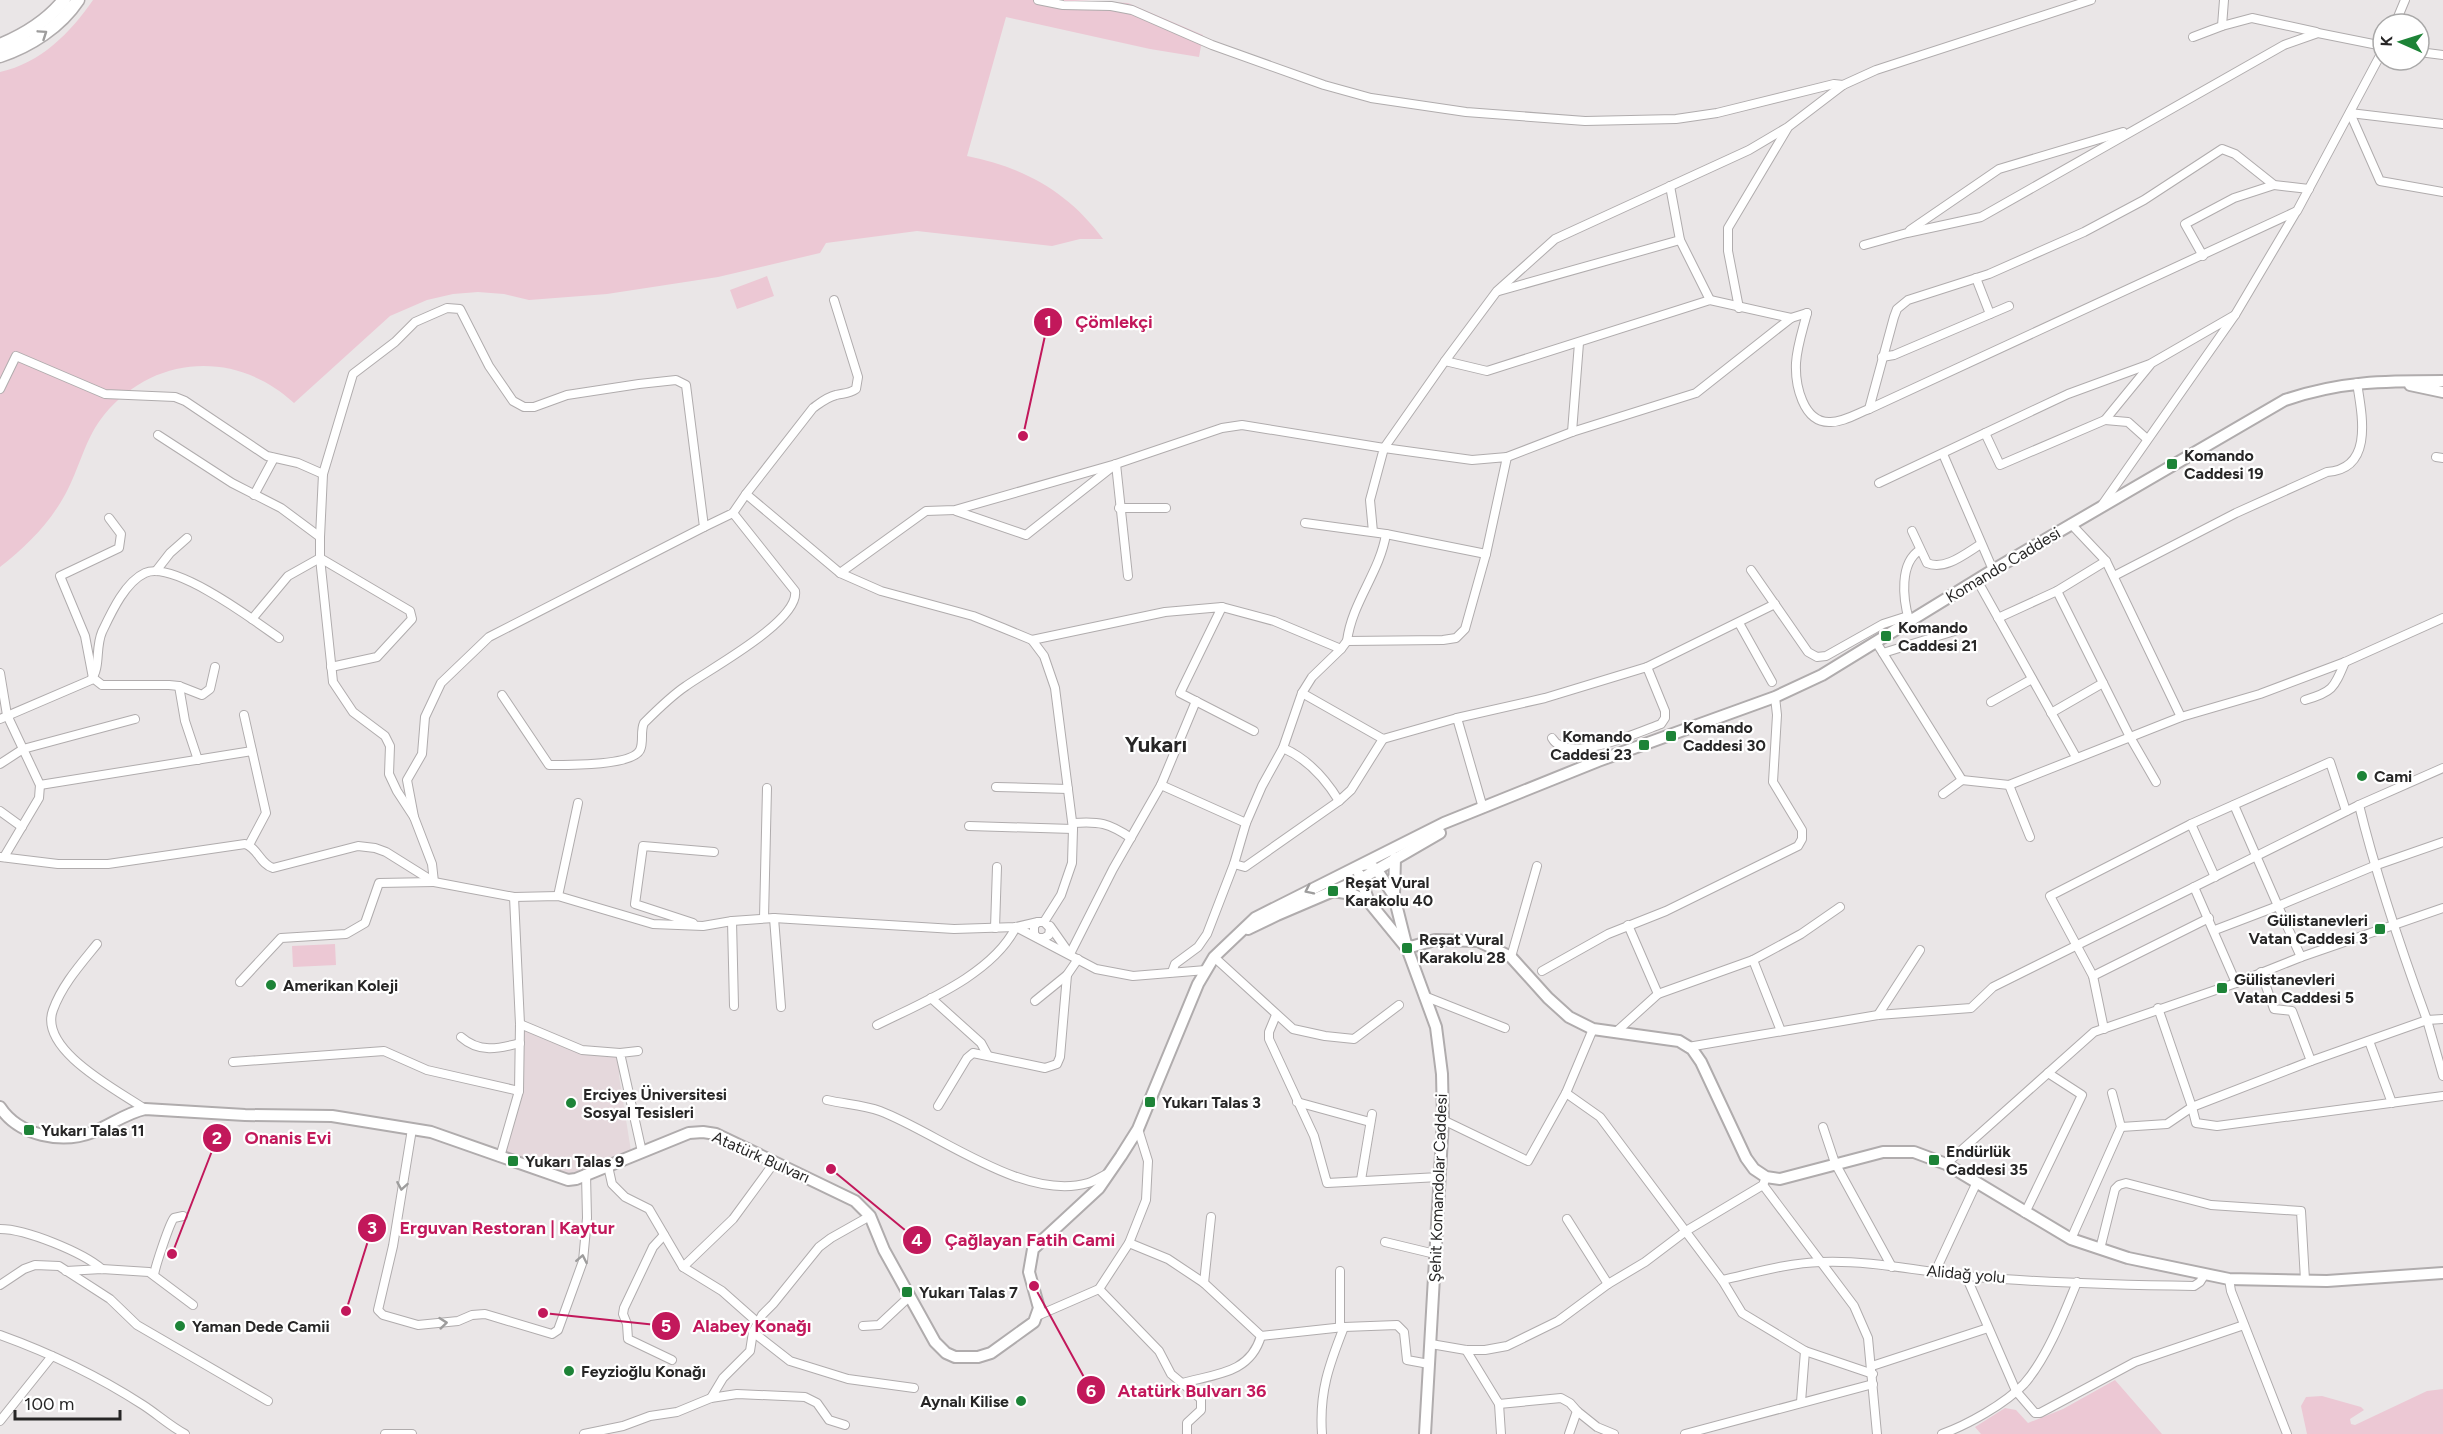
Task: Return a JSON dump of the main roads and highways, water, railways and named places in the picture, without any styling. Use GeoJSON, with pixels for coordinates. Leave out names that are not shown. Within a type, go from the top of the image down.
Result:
{"type":"FeatureCollection","features":[{"type":"Feature","properties":{"kind":"main road"},"geometry":{"type":"LineString","coordinates":[[0,45],[47,18],[64,0]]}},
{"type":"Feature","properties":{"kind":"main road"},"geometry":{"type":"LineString","coordinates":[[0,56],[16,50],[54,26],[78,0]]}},
{"type":"Feature","properties":{"kind":"place","name":"Çömlekçi"},"geometry":{"type":"Point","coordinates":[1023,436]}},
{"type":"Feature","properties":{"kind":"place","name":"Komando Caddesi 19"},"geometry":{"type":"Point","coordinates":[2172,464]}},
{"type":"Feature","properties":{"kind":"place","name":"Komando Caddesi 21"},"geometry":{"type":"Point","coordinates":[1886,636]}},
{"type":"Feature","properties":{"kind":"place","name":"Komando Caddesi 30"},"geometry":{"type":"Point","coordinates":[1671,736]}},
{"type":"Feature","properties":{"kind":"place","name":"Komando Caddesi 23"},"geometry":{"type":"Point","coordinates":[1644,745]}},
{"type":"Feature","properties":{"kind":"place","name":"Cami"},"geometry":{"type":"Point","coordinates":[2362,776]}},
{"type":"Feature","properties":{"kind":"place","name":"Reşat Vural Karakolu 40"},"geometry":{"type":"Point","coordinates":[1333,891]}},
{"type":"Feature","properties":{"kind":"place","name":"Gülistanevleri Vatan Caddesi 3"},"geometry":{"type":"Point","coordinates":[2380,929]}},
{"type":"Feature","properties":{"kind":"place","name":"Reşat Vural Karakolu 28"},"geometry":{"type":"Point","coordinates":[1407,948]}},
{"type":"Feature","properties":{"kind":"place","name":"Amerikan Koleji"},"geometry":{"type":"Point","coordinates":[271,985]}},
{"type":"Feature","properties":{"kind":"place","name":"Gülistanevleri Vatan Caddesi 5"},"geometry":{"type":"Point","coordinates":[2222,988]}},
{"type":"Feature","properties":{"kind":"place","name":"Yukarı Talas 3"},"geometry":{"type":"Point","coordinates":[1150,1102]}},
{"type":"Feature","properties":{"kind":"place","name":"Erciyes Üniversitesi Sosyal Tesisleri"},"geometry":{"type":"Point","coordinates":[571,1103]}},
{"type":"Feature","properties":{"kind":"place","name":"Yukarı Talas 11"},"geometry":{"type":"Point","coordinates":[29,1130]}},
{"type":"Feature","properties":{"kind":"place","name":"Endürlük Caddesi 35"},"geometry":{"type":"Point","coordinates":[1934,1160]}},
{"type":"Feature","properties":{"kind":"place","name":"Yukarı Talas 9"},"geometry":{"type":"Point","coordinates":[513,1161]}},
{"type":"Feature","properties":{"kind":"place","name":"Çağlayan Fatih Cami"},"geometry":{"type":"Point","coordinates":[831,1169]}},
{"type":"Feature","properties":{"kind":"place","name":"Onanis Evi"},"geometry":{"type":"Point","coordinates":[172,1254]}},
{"type":"Feature","properties":{"kind":"place","name":"Atatürk Bulvarı 36"},"geometry":{"type":"Point","coordinates":[1034,1286]}},
{"type":"Feature","properties":{"kind":"place","name":"Yukarı Talas 7"},"geometry":{"type":"Point","coordinates":[907,1292]}},
{"type":"Feature","properties":{"kind":"place","name":"Erguvan Restoran | Kaytur"},"geometry":{"type":"Point","coordinates":[346,1311]}},
{"type":"Feature","properties":{"kind":"place","name":"Alabey Konağı"},"geometry":{"type":"Point","coordinates":[543,1313]}},
{"type":"Feature","properties":{"kind":"place","name":"Yaman Dede Camii"},"geometry":{"type":"Point","coordinates":[180,1326]}},
{"type":"Feature","properties":{"kind":"place","name":"Feyzioğlu Konağı"},"geometry":{"type":"Point","coordinates":[569,1371]}},
{"type":"Feature","properties":{"kind":"place","name":"Aynalı Kilise"},"geometry":{"type":"Point","coordinates":[1021,1401]}},
{"type":"Feature","properties":{"kind":"district","name":"Yukarı"},"geometry":{"type":"Point","coordinates":[1156,744]}}]}
